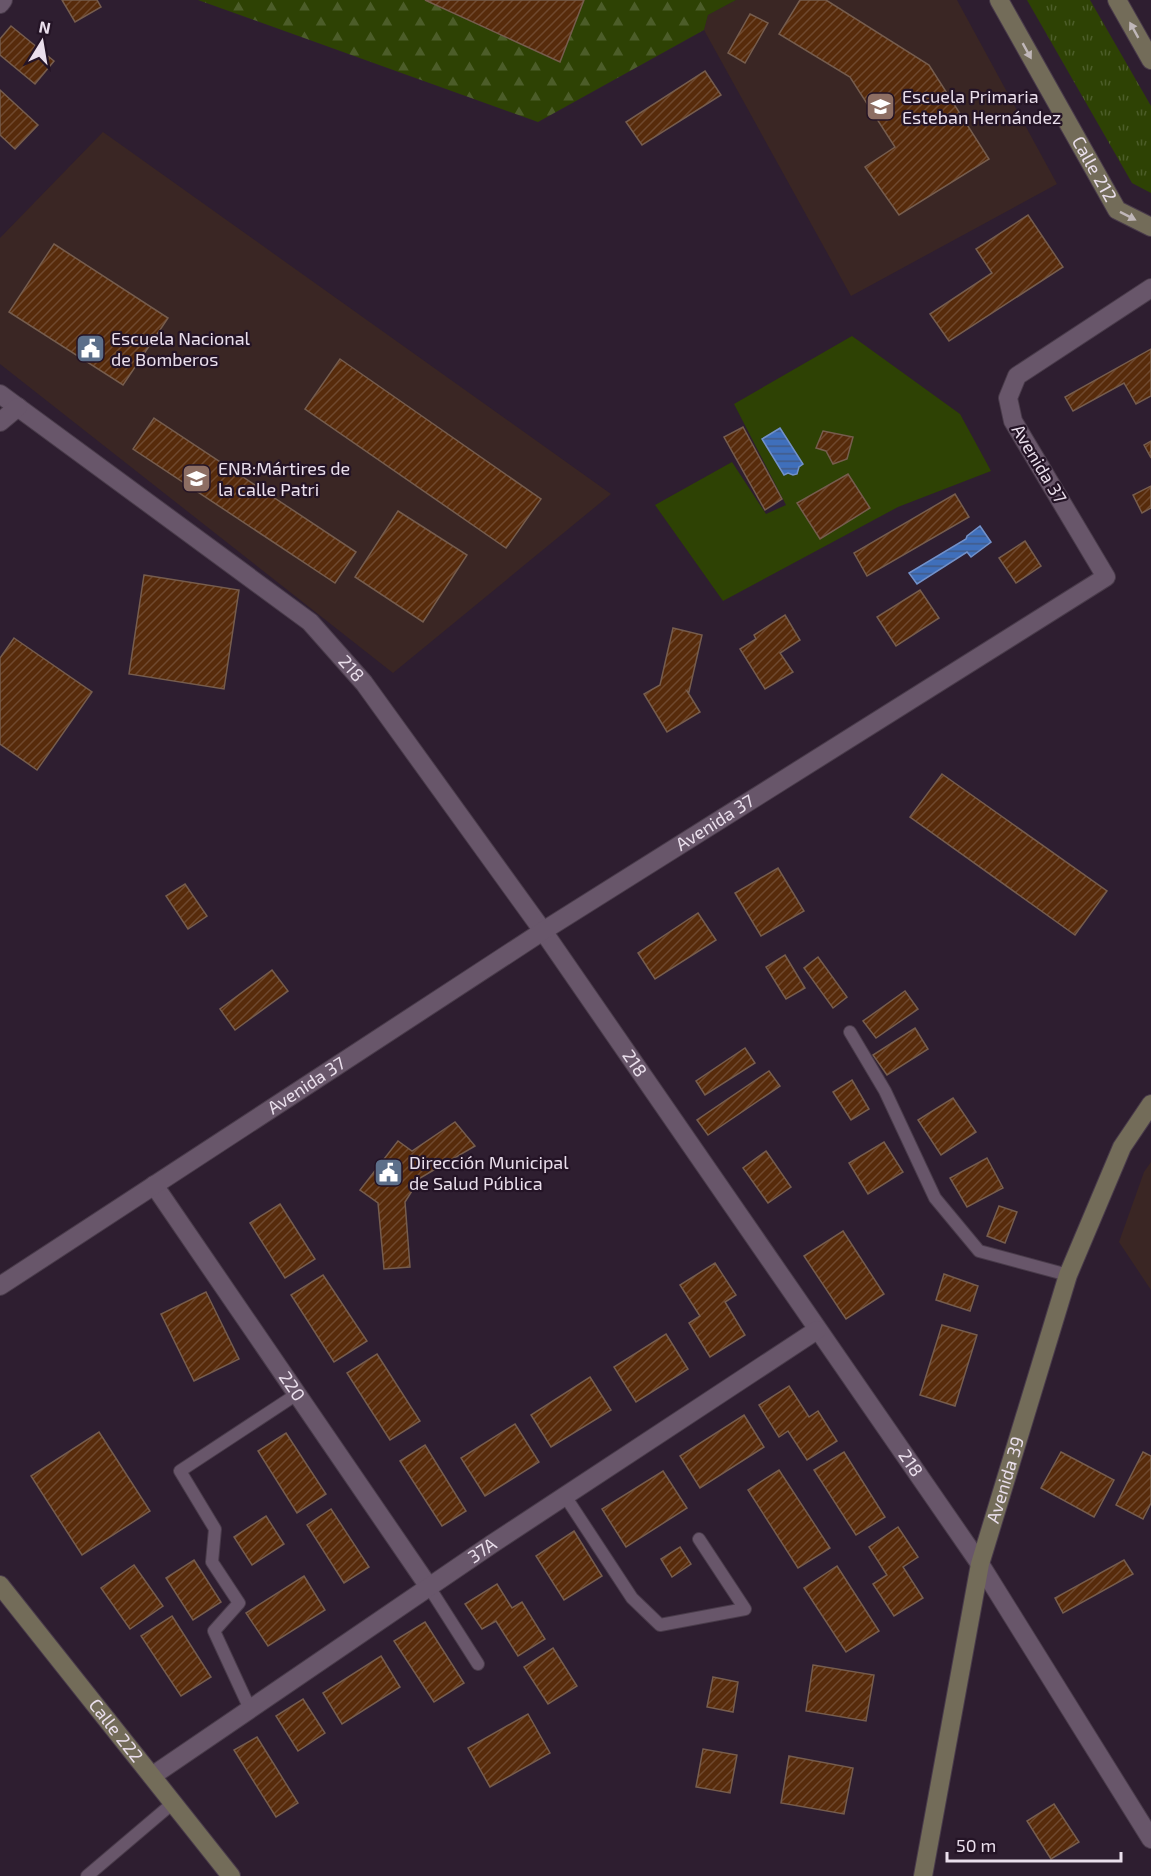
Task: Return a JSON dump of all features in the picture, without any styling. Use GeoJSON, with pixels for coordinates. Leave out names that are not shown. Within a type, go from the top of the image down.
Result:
{"type":"FeatureCollection","features":[{"type":"Feature","properties":{"kind":"street"},"geometry":{"type":"LineString","coordinates":[[0,4],[3,0]]}},
{"type":"Feature","properties":{"kind":"street","name":"Calle 212"},"geometry":{"type":"LineString","coordinates":[[999,0],[1117,210],[1151,227]]}},
{"type":"Feature","properties":{"kind":"street"},"geometry":{"type":"LineString","coordinates":[[1117,0],[1151,60]]}},
{"type":"Feature","properties":{"kind":"street","name":"Avenida 37"},"geometry":{"type":"LineString","coordinates":[[0,1286],[543,931],[1106,577],[1012,421],[1008,398],[1017,376],[1151,288]]}},
{"type":"Feature","properties":{"kind":"street","name":"218"},"geometry":{"type":"LineString","coordinates":[[0,394],[310,622],[364,683],[543,931],[980,1564],[1151,1839]]}},
{"type":"Feature","properties":{"kind":"street"},"geometry":{"type":"LineString","coordinates":[[0,422],[18,407]]}},
{"type":"Feature","properties":{"kind":"street","name":"Avenida 39"},"geometry":{"type":"LineString","coordinates":[[923,1876],[980,1564],[1068,1275],[1122,1147],[1151,1104]]}},
{"type":"Feature","properties":{"kind":"street","name":"220"},"geometry":{"type":"LineString","coordinates":[[154,1185],[429,1587]]}},
{"type":"Feature","properties":{"kind":"street","name":"37A"},"geometry":{"type":"LineString","coordinates":[[152,1776],[429,1587],[817,1330]]}},
{"type":"Feature","properties":{"kind":"street","name":"Calle 222"},"geometry":{"type":"LineString","coordinates":[[0,1585],[231,1876]]}},
{"type":"Feature","properties":{"kind":"lane"},"geometry":{"type":"LineString","coordinates":[[850,1032],[885,1091],[935,1198],[979,1251],[1068,1275]]}},
{"type":"Feature","properties":{"kind":"lane"},"geometry":{"type":"LineString","coordinates":[[249,1710],[214,1631],[238,1603],[212,1562],[215,1529],[180,1471],[297,1394]]}},
{"type":"Feature","properties":{"kind":"lane"},"geometry":{"type":"LineString","coordinates":[[566,1496],[632,1598],[660,1624],[745,1609],[699,1539]]}},
{"type":"Feature","properties":{"kind":"lane"},"geometry":{"type":"LineString","coordinates":[[429,1587],[478,1664]]}},
{"type":"Feature","properties":{"kind":"lane"},"geometry":{"type":"LineString","coordinates":[[87,1876],[173,1803]]}},
{"type":"Feature","properties":{"kind":"shaded area","name":"Escuela Primaria Esteban Hernández"},"geometry":{"type":"Polygon","coordinates":[[[736,0],[957,0],[1057,184],[851,296],[704,30],[708,15],[736,0]]]}},
{"type":"Feature","properties":{"kind":"shaded area"},"geometry":{"type":"Polygon","coordinates":[[[103,132],[611,494],[393,673],[0,364],[0,238],[103,132]]]}},
{"type":"Feature","properties":{"kind":"shaded area"},"geometry":{"type":"Polygon","coordinates":[[[1151,1162],[1151,1290],[1119,1242],[1144,1172],[1151,1162]]]}},
{"type":"Feature","properties":{"kind":"green space"},"geometry":{"type":"Polygon","coordinates":[[[198,0],[736,0],[708,15],[704,30],[538,122],[198,0]]]}},
{"type":"Feature","properties":{"kind":"green space"},"geometry":{"type":"Polygon","coordinates":[[[1027,0],[1090,0],[1151,106],[1151,193],[1132,183],[1027,0]]]}},
{"type":"Feature","properties":{"kind":"green space"},"geometry":{"type":"Polygon","coordinates":[[[852,336],[960,414],[991,471],[898,507],[723,601],[655,505],[732,462],[766,514],[786,505],[734,404],[852,336]]]}},
{"type":"Feature","properties":{"kind":"water"},"geometry":{"type":"Polygon","coordinates":[[[780,428],[803,464],[799,467],[797,474],[784,475],[762,439],[780,428]]]}},
{"type":"Feature","properties":{"kind":"water"},"geometry":{"type":"Polygon","coordinates":[[[980,526],[991,542],[971,557],[967,552],[917,584],[909,573],[966,539],[980,526]]]}},
{"type":"Feature","properties":{"kind":"building"},"geometry":{"type":"Polygon","coordinates":[[[62,0],[97,0],[101,7],[75,22],[62,0]]]}},
{"type":"Feature","properties":{"kind":"building"},"geometry":{"type":"Polygon","coordinates":[[[425,0],[584,0],[560,62],[425,0]]]}},
{"type":"Feature","properties":{"kind":"building"},"geometry":{"type":"Polygon","coordinates":[[[800,0],[826,0],[929,65],[989,159],[899,215],[865,167],[895,147],[850,77],[779,34],[800,0]]]}},
{"type":"Feature","properties":{"kind":"building"},"geometry":{"type":"Polygon","coordinates":[[[750,14],[768,23],[745,63],[728,53],[750,14]]]}},
{"type":"Feature","properties":{"kind":"building"},"geometry":{"type":"Polygon","coordinates":[[[11,26],[54,61],[35,84],[0,55],[0,39],[11,26]]]}},
{"type":"Feature","properties":{"kind":"building"},"geometry":{"type":"Polygon","coordinates":[[[705,71],[721,95],[642,145],[626,122],[705,71]]]}},
{"type":"Feature","properties":{"kind":"building"},"geometry":{"type":"Polygon","coordinates":[[[0,90],[38,125],[15,149],[0,135],[0,90]]]}},
{"type":"Feature","properties":{"kind":"building"},"geometry":{"type":"Polygon","coordinates":[[[1028,215],[1063,267],[949,341],[930,314],[992,273],[976,249],[1028,215]]]}},
{"type":"Feature","properties":{"kind":"building"},"geometry":{"type":"Polygon","coordinates":[[[54,244],[168,318],[123,385],[9,312],[54,244]]]}},
{"type":"Feature","properties":{"kind":"building"},"geometry":{"type":"Polygon","coordinates":[[[1151,349],[1151,396],[1136,404],[1124,383],[1073,411],[1065,397],[1151,349]]]}},
{"type":"Feature","properties":{"kind":"building"},"geometry":{"type":"Polygon","coordinates":[[[340,359],[541,499],[506,548],[305,409],[340,359]]]}},
{"type":"Feature","properties":{"kind":"building"},"geometry":{"type":"Polygon","coordinates":[[[154,418],[356,552],[335,583],[133,449],[154,418]]]}},
{"type":"Feature","properties":{"kind":"building"},"geometry":{"type":"Polygon","coordinates":[[[743,427],[782,499],[765,510],[724,437],[743,427]]]}},
{"type":"Feature","properties":{"kind":"building"},"geometry":{"type":"Polygon","coordinates":[[[823,431],[853,437],[847,459],[833,464],[826,451],[816,448],[823,431]]]}},
{"type":"Feature","properties":{"kind":"building"},"geometry":{"type":"Polygon","coordinates":[[[1151,441],[1151,458],[1144,445],[1151,441]]]}},
{"type":"Feature","properties":{"kind":"building"},"geometry":{"type":"Polygon","coordinates":[[[848,474],[870,508],[820,539],[797,503],[848,474]]]}},
{"type":"Feature","properties":{"kind":"building"},"geometry":{"type":"Polygon","coordinates":[[[1151,486],[1151,508],[1142,513],[1133,495],[1151,486]]]}},
{"type":"Feature","properties":{"kind":"building"},"geometry":{"type":"Polygon","coordinates":[[[955,494],[969,517],[867,576],[854,553],[955,494]]]}},
{"type":"Feature","properties":{"kind":"building"},"geometry":{"type":"Polygon","coordinates":[[[398,511],[467,555],[423,622],[355,577],[398,511]]]}},
{"type":"Feature","properties":{"kind":"building"},"geometry":{"type":"Polygon","coordinates":[[[1025,541],[1041,566],[1016,583],[999,558],[1025,541]]]}},
{"type":"Feature","properties":{"kind":"building"},"geometry":{"type":"Polygon","coordinates":[[[144,575],[239,590],[224,689],[129,674],[144,575]]]}},
{"type":"Feature","properties":{"kind":"building"},"geometry":{"type":"Polygon","coordinates":[[[920,590],[939,618],[896,646],[877,617],[920,590]]]}},
{"type":"Feature","properties":{"kind":"building"},"geometry":{"type":"Polygon","coordinates":[[[785,615],[800,640],[780,653],[793,672],[765,689],[740,649],[756,639],[754,635],[785,615]]]}},
{"type":"Feature","properties":{"kind":"building"},"geometry":{"type":"Polygon","coordinates":[[[673,628],[702,635],[689,692],[687,691],[700,712],[667,732],[644,694],[660,685],[673,628]]]}},
{"type":"Feature","properties":{"kind":"building"},"geometry":{"type":"Polygon","coordinates":[[[14,638],[92,692],[37,770],[0,744],[0,658],[14,638]]]}},
{"type":"Feature","properties":{"kind":"building"},"geometry":{"type":"Polygon","coordinates":[[[942,774],[1107,891],[1075,935],[910,817],[942,774]]]}},
{"type":"Feature","properties":{"kind":"building"},"geometry":{"type":"Polygon","coordinates":[[[778,868],[804,911],[761,936],[735,893],[778,868]]]}},
{"type":"Feature","properties":{"kind":"building"},"geometry":{"type":"Polygon","coordinates":[[[185,884],[207,916],[188,929],[166,896],[185,884]]]}},
{"type":"Feature","properties":{"kind":"building"},"geometry":{"type":"Polygon","coordinates":[[[698,913],[716,940],[655,979],[638,953],[698,913]]]}},
{"type":"Feature","properties":{"kind":"building"},"geometry":{"type":"Polygon","coordinates":[[[785,955],[805,988],[786,999],[766,967],[785,955]]]}},
{"type":"Feature","properties":{"kind":"building"},"geometry":{"type":"Polygon","coordinates":[[[818,957],[847,997],[833,1008],[804,968],[818,957]]]}},
{"type":"Feature","properties":{"kind":"building"},"geometry":{"type":"Polygon","coordinates":[[[272,970],[288,991],[235,1030],[220,1009],[272,970]]]}},
{"type":"Feature","properties":{"kind":"building"},"geometry":{"type":"Polygon","coordinates":[[[905,991],[918,1009],[876,1038],[863,1021],[905,991]]]}},
{"type":"Feature","properties":{"kind":"building"},"geometry":{"type":"Polygon","coordinates":[[[915,1028],[928,1049],[887,1075],[873,1055],[915,1028]]]}},
{"type":"Feature","properties":{"kind":"building"},"geometry":{"type":"Polygon","coordinates":[[[745,1048],[755,1063],[705,1095],[696,1081],[745,1048]]]}},
{"type":"Feature","properties":{"kind":"building"},"geometry":{"type":"Polygon","coordinates":[[[769,1071],[780,1086],[708,1135],[697,1120],[769,1071]]]}},
{"type":"Feature","properties":{"kind":"building"},"geometry":{"type":"Polygon","coordinates":[[[852,1080],[869,1109],[851,1120],[833,1092],[852,1080]]]}},
{"type":"Feature","properties":{"kind":"building"},"geometry":{"type":"Polygon","coordinates":[[[953,1098],[976,1132],[941,1155],[918,1120],[953,1098]]]}},
{"type":"Feature","properties":{"kind":"building"},"geometry":{"type":"Polygon","coordinates":[[[455,1122],[475,1146],[420,1178],[405,1202],[410,1267],[384,1269],[378,1203],[360,1190],[398,1141],[412,1151],[455,1122]]]}},
{"type":"Feature","properties":{"kind":"building"},"geometry":{"type":"Polygon","coordinates":[[[884,1142],[903,1172],[868,1194],[849,1163],[884,1142]]]}},
{"type":"Feature","properties":{"kind":"building"},"geometry":{"type":"Polygon","coordinates":[[[766,1151],[791,1187],[768,1203],[743,1168],[766,1151]]]}},
{"type":"Feature","properties":{"kind":"building"},"geometry":{"type":"Polygon","coordinates":[[[987,1158],[1003,1188],[967,1207],[950,1178],[987,1158]]]}},
{"type":"Feature","properties":{"kind":"building"},"geometry":{"type":"Polygon","coordinates":[[[280,1204],[315,1259],[285,1278],[250,1223],[280,1204]]]}},
{"type":"Feature","properties":{"kind":"building"},"geometry":{"type":"Polygon","coordinates":[[[999,1206],[1017,1212],[1005,1243],[987,1236],[999,1206]]]}},
{"type":"Feature","properties":{"kind":"building"},"geometry":{"type":"Polygon","coordinates":[[[843,1231],[884,1294],[846,1319],[804,1256],[843,1231]]]}},
{"type":"Feature","properties":{"kind":"building"},"geometry":{"type":"Polygon","coordinates":[[[715,1263],[736,1295],[725,1302],[745,1335],[710,1357],[689,1323],[700,1316],[680,1285],[715,1263]]]}},
{"type":"Feature","properties":{"kind":"building"},"geometry":{"type":"Polygon","coordinates":[[[944,1274],[978,1286],[970,1311],[936,1300],[944,1274]]]}},
{"type":"Feature","properties":{"kind":"building"},"geometry":{"type":"Polygon","coordinates":[[[323,1275],[367,1341],[334,1362],[291,1295],[323,1275]]]}},
{"type":"Feature","properties":{"kind":"building"},"geometry":{"type":"Polygon","coordinates":[[[206,1292],[239,1359],[194,1381],[161,1314],[206,1292]]]}},
{"type":"Feature","properties":{"kind":"building"},"geometry":{"type":"Polygon","coordinates":[[[942,1325],[977,1335],[955,1406],[920,1395],[942,1325]]]}},
{"type":"Feature","properties":{"kind":"building"},"geometry":{"type":"Polygon","coordinates":[[[666,1334],[688,1369],[636,1402],[614,1367],[666,1334]]]}},
{"type":"Feature","properties":{"kind":"building"},"geometry":{"type":"Polygon","coordinates":[[[377,1354],[420,1421],[390,1440],[347,1373],[377,1354]]]}},
{"type":"Feature","properties":{"kind":"building"},"geometry":{"type":"Polygon","coordinates":[[[590,1377],[611,1410],[551,1447],[531,1415],[590,1377]]]}},
{"type":"Feature","properties":{"kind":"building"},"geometry":{"type":"Polygon","coordinates":[[[789,1386],[809,1417],[818,1411],[837,1441],[807,1460],[788,1431],[779,1437],[759,1405],[789,1386]]]}},
{"type":"Feature","properties":{"kind":"building"},"geometry":{"type":"Polygon","coordinates":[[[744,1415],[764,1447],[700,1488],[680,1456],[744,1415]]]}},
{"type":"Feature","properties":{"kind":"building"},"geometry":{"type":"Polygon","coordinates":[[[515,1424],[539,1462],[485,1496],[461,1458],[515,1424]]]}},
{"type":"Feature","properties":{"kind":"building"},"geometry":{"type":"Polygon","coordinates":[[[99,1432],[150,1511],[82,1555],[31,1476],[99,1432]]]}},
{"type":"Feature","properties":{"kind":"building"},"geometry":{"type":"Polygon","coordinates":[[[286,1433],[326,1494],[297,1513],[258,1451],[286,1433]]]}},
{"type":"Feature","properties":{"kind":"building"},"geometry":{"type":"Polygon","coordinates":[[[425,1445],[466,1511],[442,1526],[400,1461],[425,1445]]]}},
{"type":"Feature","properties":{"kind":"building"},"geometry":{"type":"Polygon","coordinates":[[[844,1452],[885,1517],[856,1535],[814,1470],[844,1452]]]}},
{"type":"Feature","properties":{"kind":"building"},"geometry":{"type":"Polygon","coordinates":[[[1061,1452],[1114,1480],[1094,1517],[1041,1488],[1061,1452]]]}},
{"type":"Feature","properties":{"kind":"building"},"geometry":{"type":"Polygon","coordinates":[[[1143,1452],[1151,1456],[1151,1503],[1143,1519],[1116,1505],[1143,1452]]]}},
{"type":"Feature","properties":{"kind":"building"},"geometry":{"type":"Polygon","coordinates":[[[779,1470],[830,1548],[798,1568],[748,1490],[779,1470]]]}},
{"type":"Feature","properties":{"kind":"building"},"geometry":{"type":"Polygon","coordinates":[[[663,1471],[687,1508],[626,1547],[602,1509],[663,1471]]]}},
{"type":"Feature","properties":{"kind":"building"},"geometry":{"type":"Polygon","coordinates":[[[331,1509],[369,1567],[344,1583],[307,1525],[331,1509]]]}},
{"type":"Feature","properties":{"kind":"building"},"geometry":{"type":"Polygon","coordinates":[[[266,1516],[284,1544],[252,1565],[234,1537],[266,1516]]]}},
{"type":"Feature","properties":{"kind":"building"},"geometry":{"type":"Polygon","coordinates":[[[898,1527],[918,1557],[903,1567],[923,1598],[894,1616],[873,1584],[887,1575],[869,1547],[898,1527]]]}},
{"type":"Feature","properties":{"kind":"building"},"geometry":{"type":"Polygon","coordinates":[[[574,1531],[602,1576],[564,1600],[536,1556],[574,1531]]]}},
{"type":"Feature","properties":{"kind":"building"},"geometry":{"type":"Polygon","coordinates":[[[680,1547],[691,1564],[672,1577],[661,1559],[680,1547]]]}},
{"type":"Feature","properties":{"kind":"building"},"geometry":{"type":"Polygon","coordinates":[[[194,1560],[221,1602],[193,1620],[166,1578],[194,1560]]]}},
{"type":"Feature","properties":{"kind":"building"},"geometry":{"type":"Polygon","coordinates":[[[1124,1560],[1133,1574],[1063,1613],[1055,1598],[1124,1560]]]}},
{"type":"Feature","properties":{"kind":"building"},"geometry":{"type":"Polygon","coordinates":[[[134,1565],[163,1606],[130,1629],[101,1588],[134,1565]]]}},
{"type":"Feature","properties":{"kind":"building"},"geometry":{"type":"Polygon","coordinates":[[[837,1566],[879,1631],[846,1652],[804,1588],[837,1566]]]}},
{"type":"Feature","properties":{"kind":"building"},"geometry":{"type":"Polygon","coordinates":[[[304,1576],[325,1610],[268,1646],[246,1613],[304,1576]]]}},
{"type":"Feature","properties":{"kind":"building"},"geometry":{"type":"Polygon","coordinates":[[[497,1584],[512,1608],[522,1602],[545,1639],[518,1656],[496,1621],[482,1629],[465,1604],[497,1584]]]}},
{"type":"Feature","properties":{"kind":"building"},"geometry":{"type":"Polygon","coordinates":[[[172,1616],[211,1677],[181,1696],[141,1636],[172,1616]]]}},
{"type":"Feature","properties":{"kind":"building"},"geometry":{"type":"Polygon","coordinates":[[[425,1622],[464,1683],[434,1702],[394,1641],[425,1622]]]}},
{"type":"Feature","properties":{"kind":"building"},"geometry":{"type":"Polygon","coordinates":[[[553,1648],[577,1686],[548,1704],[524,1667],[553,1648]]]}},
{"type":"Feature","properties":{"kind":"building"},"geometry":{"type":"Polygon","coordinates":[[[381,1656],[400,1687],[342,1724],[323,1693],[381,1656]]]}},
{"type":"Feature","properties":{"kind":"building"},"geometry":{"type":"Polygon","coordinates":[[[813,1665],[874,1675],[866,1721],[806,1711],[813,1665]]]}},
{"type":"Feature","properties":{"kind":"building"},"geometry":{"type":"Polygon","coordinates":[[[713,1677],[738,1682],[733,1712],[707,1707],[713,1677]]]}},
{"type":"Feature","properties":{"kind":"building"},"geometry":{"type":"Polygon","coordinates":[[[303,1699],[325,1733],[298,1751],[276,1716],[303,1699]]]}},
{"type":"Feature","properties":{"kind":"building"},"geometry":{"type":"Polygon","coordinates":[[[528,1714],[550,1753],[490,1787],[468,1748],[528,1714]]]}},
{"type":"Feature","properties":{"kind":"building"},"geometry":{"type":"Polygon","coordinates":[[[257,1737],[298,1803],[276,1817],[234,1750],[257,1737]]]}},
{"type":"Feature","properties":{"kind":"building"},"geometry":{"type":"Polygon","coordinates":[[[703,1749],[737,1755],[730,1793],[696,1787],[703,1749]]]}},
{"type":"Feature","properties":{"kind":"building"},"geometry":{"type":"Polygon","coordinates":[[[789,1756],[853,1768],[844,1814],[781,1803],[789,1756]]]}},
{"type":"Feature","properties":{"kind":"building"},"geometry":{"type":"Polygon","coordinates":[[[1054,1804],[1079,1842],[1051,1859],[1027,1821],[1054,1804]]]}},
{"type":"Feature","properties":{"kind":"place","name":"Escuela Primaria Esteban Hernández"},"geometry":{"type":"Point","coordinates":[881,107]}},
{"type":"Feature","properties":{"kind":"place","name":"Escuela Nacional de Bomberos"},"geometry":{"type":"Point","coordinates":[90,349]}},
{"type":"Feature","properties":{"kind":"place","name":"ENB:Mártires de la calle Patri"},"geometry":{"type":"Point","coordinates":[197,479]}},
{"type":"Feature","properties":{"kind":"place","name":"Dirección Municipal de Salud Pública"},"geometry":{"type":"Point","coordinates":[388,1173]}}]}
